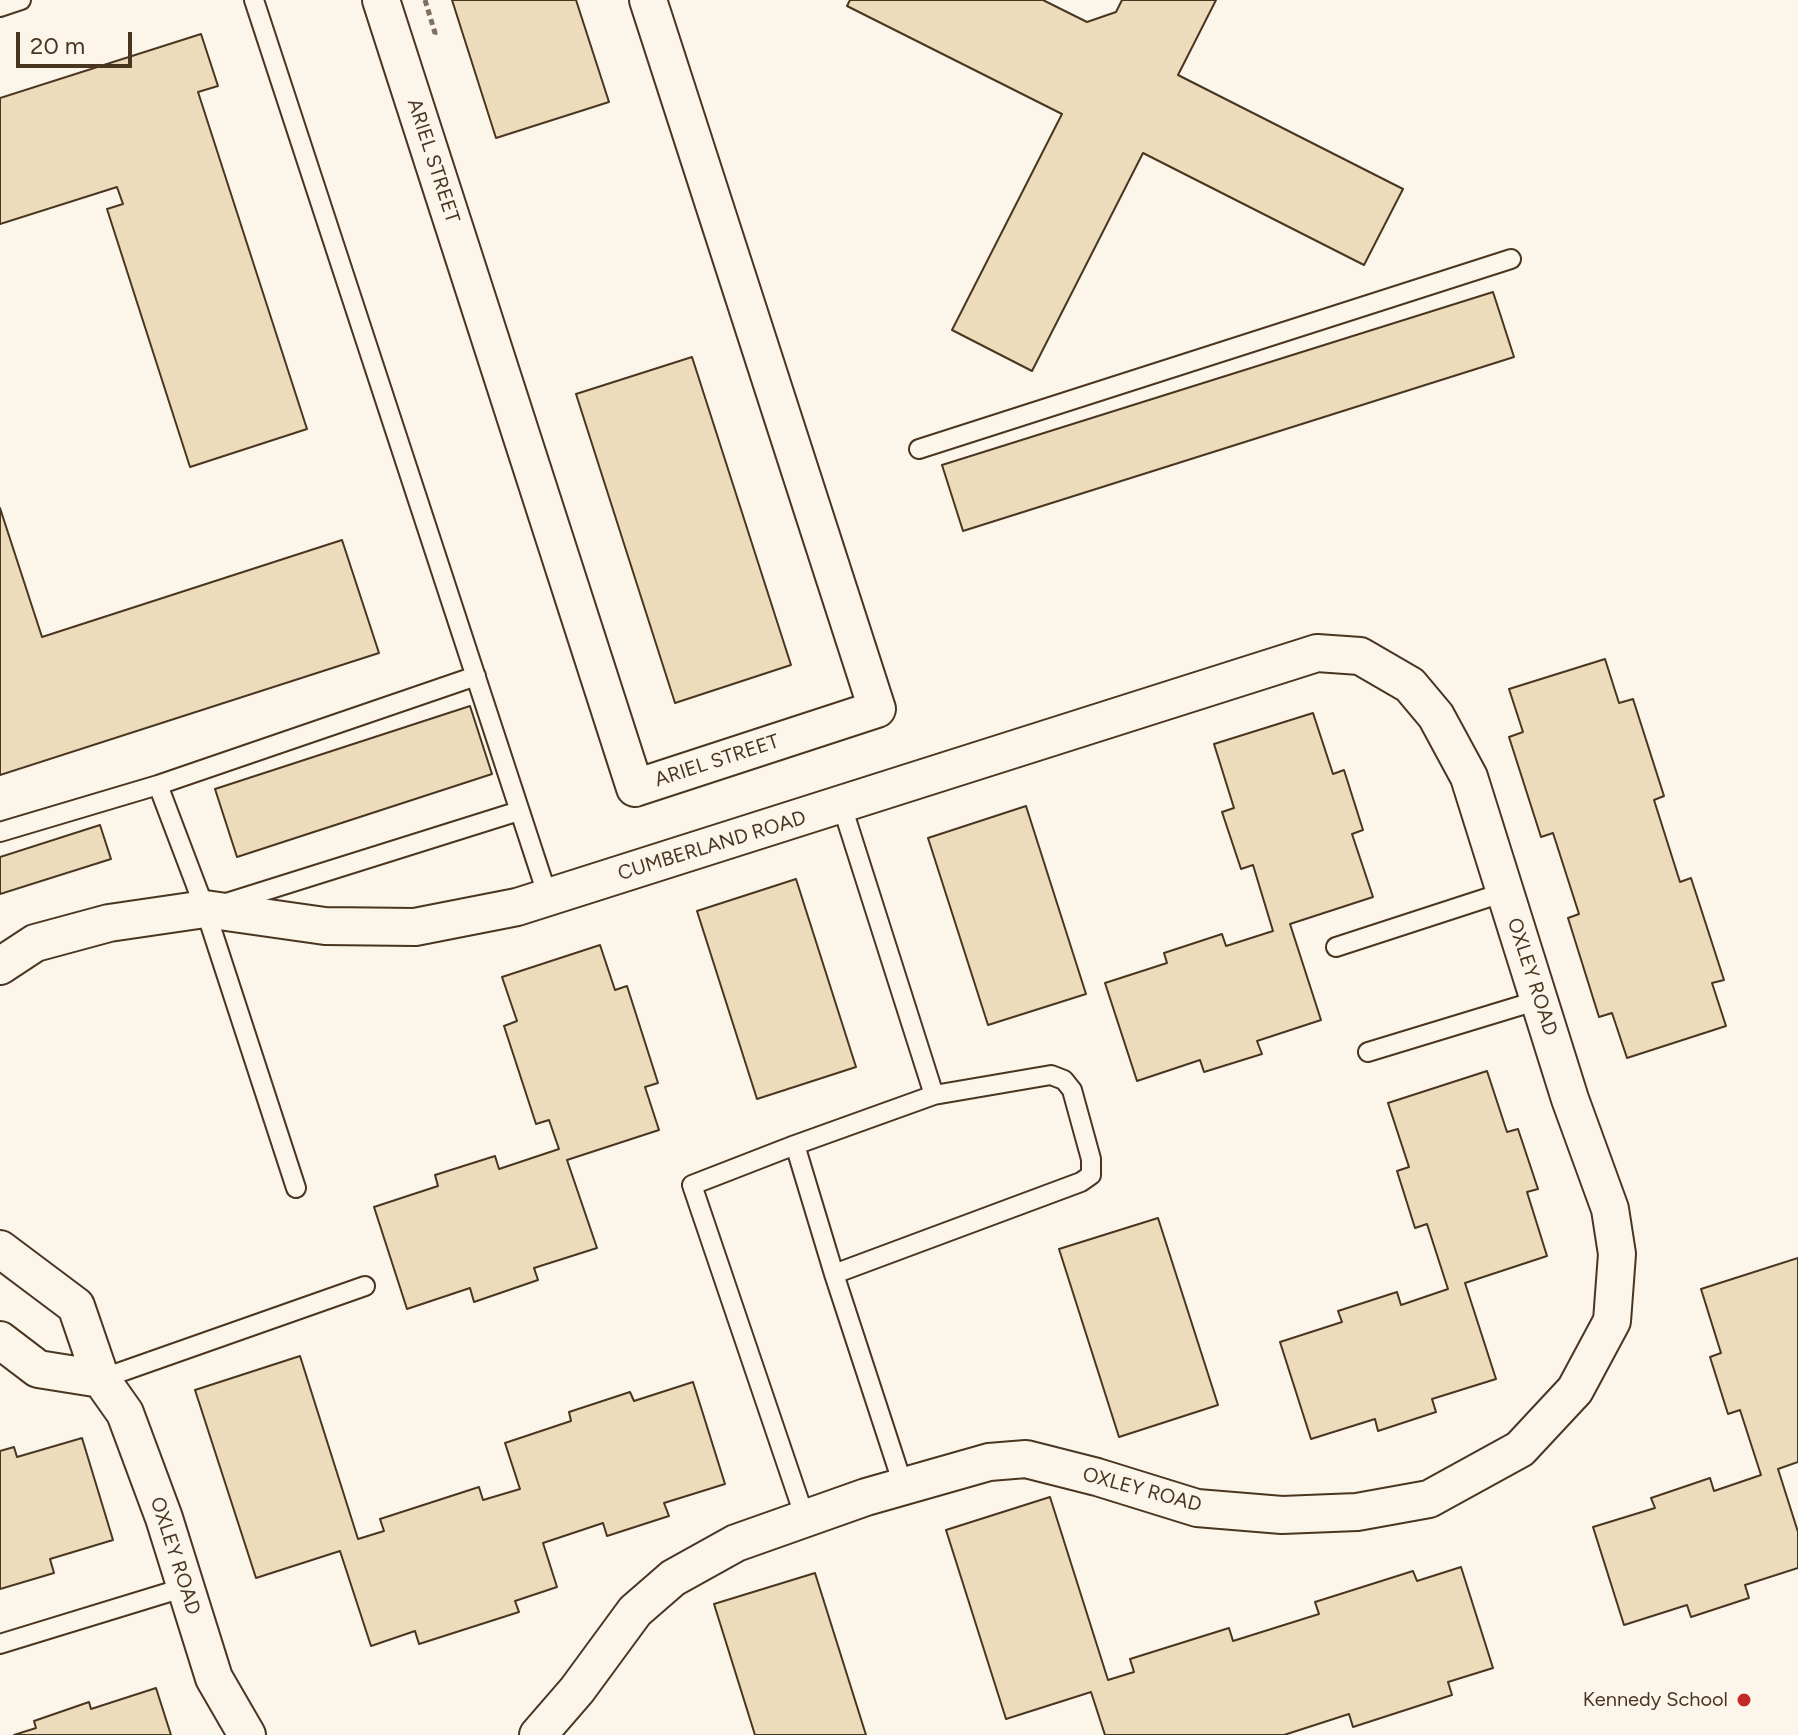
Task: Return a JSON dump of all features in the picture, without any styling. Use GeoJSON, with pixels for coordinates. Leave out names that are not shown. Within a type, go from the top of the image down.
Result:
{"type":"FeatureCollection","features":[{"type":"Feature","properties":{"kind":"street","name":"ARIEL STREET"},"geometry":{"type":"LineString","coordinates":[[381,0],[635,788],[877,709],[648,0]]}},
{"type":"Feature","properties":{"kind":"street","name":"CUMBERLAND ROAD"},"geometry":{"type":"LineString","coordinates":[[0,966],[35,943],[109,923],[205,909],[325,926],[415,927],[517,907],[1317,653],[1360,656],[1410,685]]}},
{"type":"Feature","properties":{"kind":"street","name":"OXLEY ROAD"},"geometry":{"type":"LineString","coordinates":[[538,1735],[577,1690],[635,1611],[673,1578],[736,1543],[866,1497],[989,1462],[1026,1459],[1197,1508],[1282,1515],[1357,1512],[1429,1499],[1520,1449],[1575,1390],[1612,1321],[1617,1254],[1610,1209],[1570,1099],[1469,777],[1436,716],[1410,685]]}},
{"type":"Feature","properties":{"kind":"street","name":"OXLEY ROAD"},"geometry":{"type":"LineString","coordinates":[[0,1249],[76,1306],[101,1379],[125,1413],[164,1518],[214,1678],[247,1735]]}},
{"type":"Feature","properties":{"kind":"street"},"geometry":{"type":"LineString","coordinates":[[0,1340],[38,1369],[101,1379]]}},
{"type":"Feature","properties":{"kind":"lane"},"geometry":{"type":"LineString","coordinates":[[0,7],[21,0]]}},
{"type":"Feature","properties":{"kind":"lane"},"geometry":{"type":"LineString","coordinates":[[254,0],[548,897]]}},
{"type":"Feature","properties":{"kind":"lane"},"geometry":{"type":"LineString","coordinates":[[919,449],[1511,259]]}},
{"type":"Feature","properties":{"kind":"lane"},"geometry":{"type":"LineString","coordinates":[[0,832],[158,785],[476,676]]}},
{"type":"Feature","properties":{"kind":"lane"},"geometry":{"type":"LineString","coordinates":[[158,785],[205,909],[296,1188]]}},
{"type":"Feature","properties":{"kind":"lane"},"geometry":{"type":"LineString","coordinates":[[842,806],[934,1095]]}},
{"type":"Feature","properties":{"kind":"lane"},"geometry":{"type":"LineString","coordinates":[[205,909],[519,811]]}},
{"type":"Feature","properties":{"kind":"lane"},"geometry":{"type":"LineString","coordinates":[[1336,947],[1505,892]]}},
{"type":"Feature","properties":{"kind":"lane"},"geometry":{"type":"LineString","coordinates":[[1368,1052],[1539,1000]]}},
{"type":"Feature","properties":{"kind":"lane"},"geometry":{"type":"LineString","coordinates":[[805,1518],[692,1185],[934,1095],[1051,1075],[1064,1080],[1072,1090],[1091,1159],[1091,1175],[1081,1182],[834,1274]]}},
{"type":"Feature","properties":{"kind":"lane"},"geometry":{"type":"LineString","coordinates":[[795,1145],[904,1488]]}},
{"type":"Feature","properties":{"kind":"lane"},"geometry":{"type":"LineString","coordinates":[[101,1379],[365,1286]]}},
{"type":"Feature","properties":{"kind":"lane"},"geometry":{"type":"LineString","coordinates":[[0,1644],[186,1587]]}},
{"type":"Feature","properties":{"kind":"building"},"geometry":{"type":"Polygon","coordinates":[[[452,0],[576,0],[609,102],[496,138],[452,0]]]}},
{"type":"Feature","properties":{"kind":"building"},"geometry":{"type":"Polygon","coordinates":[[[850,0],[1043,0],[1087,22],[1116,12],[1122,0],[1216,0],[1178,75],[1403,189],[1364,265],[1143,153],[1032,371],[952,330],[1062,114],[847,6],[850,0]]]}},
{"type":"Feature","properties":{"kind":"building"},"geometry":{"type":"Polygon","coordinates":[[[201,34],[218,86],[198,92],[307,429],[190,467],[107,209],[123,204],[117,187],[0,224],[0,98],[201,34]]]}},
{"type":"Feature","properties":{"kind":"building"},"geometry":{"type":"Polygon","coordinates":[[[1493,292],[1514,357],[963,531],[942,465],[1493,292]]]}},
{"type":"Feature","properties":{"kind":"building"},"geometry":{"type":"Polygon","coordinates":[[[692,357],[791,665],[675,703],[576,394],[692,357]]]}},
{"type":"Feature","properties":{"kind":"building"},"geometry":{"type":"Polygon","coordinates":[[[0,508],[42,637],[342,540],[379,653],[0,775],[0,508]]]}},
{"type":"Feature","properties":{"kind":"building"},"geometry":{"type":"Polygon","coordinates":[[[1605,659],[1619,703],[1633,699],[1664,796],[1654,800],[1680,882],[1691,878],[1724,980],[1712,983],[1726,1026],[1627,1058],[1612,1013],[1599,1017],[1568,918],[1579,914],[1553,833],[1541,837],[1509,737],[1523,732],[1509,689],[1605,659]]]}},
{"type":"Feature","properties":{"kind":"building"},"geometry":{"type":"Polygon","coordinates":[[[470,706],[492,774],[237,857],[215,789],[470,706]]]}},
{"type":"Feature","properties":{"kind":"building"},"geometry":{"type":"Polygon","coordinates":[[[1313,713],[1333,774],[1344,770],[1363,830],[1352,834],[1373,897],[1290,924],[1321,1020],[1257,1041],[1262,1054],[1204,1072],[1200,1060],[1137,1081],[1105,983],[1167,963],[1164,953],[1222,934],[1226,946],[1273,931],[1253,865],[1241,869],[1222,812],[1234,808],[1214,744],[1313,713]]]}},
{"type":"Feature","properties":{"kind":"building"},"geometry":{"type":"Polygon","coordinates":[[[1026,806],[1086,994],[988,1025],[928,838],[1026,806]]]}},
{"type":"Feature","properties":{"kind":"building"},"geometry":{"type":"Polygon","coordinates":[[[100,825],[111,859],[0,894],[0,857],[100,825]]]}},
{"type":"Feature","properties":{"kind":"building"},"geometry":{"type":"Polygon","coordinates":[[[796,879],[856,1067],[757,1099],[697,911],[796,879]]]}},
{"type":"Feature","properties":{"kind":"building"},"geometry":{"type":"Polygon","coordinates":[[[600,945],[615,990],[627,986],[658,1083],[645,1087],[659,1130],[567,1160],[597,1248],[534,1268],[538,1280],[474,1302],[470,1288],[407,1309],[374,1207],[438,1186],[435,1175],[495,1156],[499,1169],[559,1149],[549,1120],[536,1124],[504,1026],[517,1021],[502,977],[600,945]]]}},
{"type":"Feature","properties":{"kind":"building"},"geometry":{"type":"Polygon","coordinates":[[[1487,1071],[1507,1132],[1518,1129],[1538,1189],[1527,1192],[1547,1256],[1465,1283],[1496,1379],[1432,1399],[1436,1412],[1378,1431],[1375,1419],[1311,1439],[1280,1342],[1342,1322],[1338,1311],[1397,1292],[1401,1305],[1448,1289],[1427,1224],[1415,1228],[1397,1171],[1409,1167],[1388,1103],[1487,1071]]]}},
{"type":"Feature","properties":{"kind":"building"},"geometry":{"type":"Polygon","coordinates":[[[1158,1218],[1218,1405],[1119,1437],[1059,1249],[1158,1218]]]}},
{"type":"Feature","properties":{"kind":"building"},"geometry":{"type":"Polygon","coordinates":[[[1798,1258],[1798,1462],[1778,1469],[1798,1532],[1798,1568],[1745,1585],[1749,1598],[1691,1617],[1687,1605],[1624,1625],[1593,1527],[1655,1508],[1651,1498],[1710,1478],[1714,1491],[1761,1475],[1740,1410],[1728,1414],[1710,1357],[1721,1353],[1701,1289],[1798,1258]]]}},
{"type":"Feature","properties":{"kind":"building"},"geometry":{"type":"Polygon","coordinates":[[[300,1356],[358,1539],[384,1531],[380,1519],[479,1487],[483,1500],[520,1489],[505,1443],[571,1421],[569,1412],[630,1392],[634,1401],[693,1382],[725,1484],[664,1503],[669,1516],[607,1536],[603,1523],[543,1543],[557,1587],[515,1601],[519,1612],[419,1644],[415,1631],[371,1646],[340,1551],[256,1578],[195,1390],[300,1356]]]}},
{"type":"Feature","properties":{"kind":"building"},"geometry":{"type":"Polygon","coordinates":[[[82,1438],[113,1540],[50,1559],[54,1573],[0,1589],[0,1451],[14,1447],[17,1457],[82,1438]]]}},
{"type":"Feature","properties":{"kind":"building"},"geometry":{"type":"Polygon","coordinates":[[[1050,1497],[1108,1680],[1134,1672],[1130,1659],[1229,1628],[1233,1641],[1319,1614],[1315,1602],[1413,1571],[1417,1581],[1461,1567],[1493,1668],[1448,1682],[1452,1695],[1353,1727],[1349,1714],[1284,1735],[1105,1735],[1091,1692],[1006,1719],[946,1530],[1050,1497]]]}},
{"type":"Feature","properties":{"kind":"building"},"geometry":{"type":"Polygon","coordinates":[[[815,1573],[866,1735],[755,1735],[714,1604],[815,1573]]]}},
{"type":"Feature","properties":{"kind":"building"},"geometry":{"type":"Polygon","coordinates":[[[156,1688],[171,1735],[14,1735],[36,1728],[34,1721],[89,1702],[91,1709],[156,1688]]]}},
{"type":"Feature","properties":{"kind":"place","name":"Kennedy School"},"geometry":{"type":"Point","coordinates":[1744,1700]}}]}
